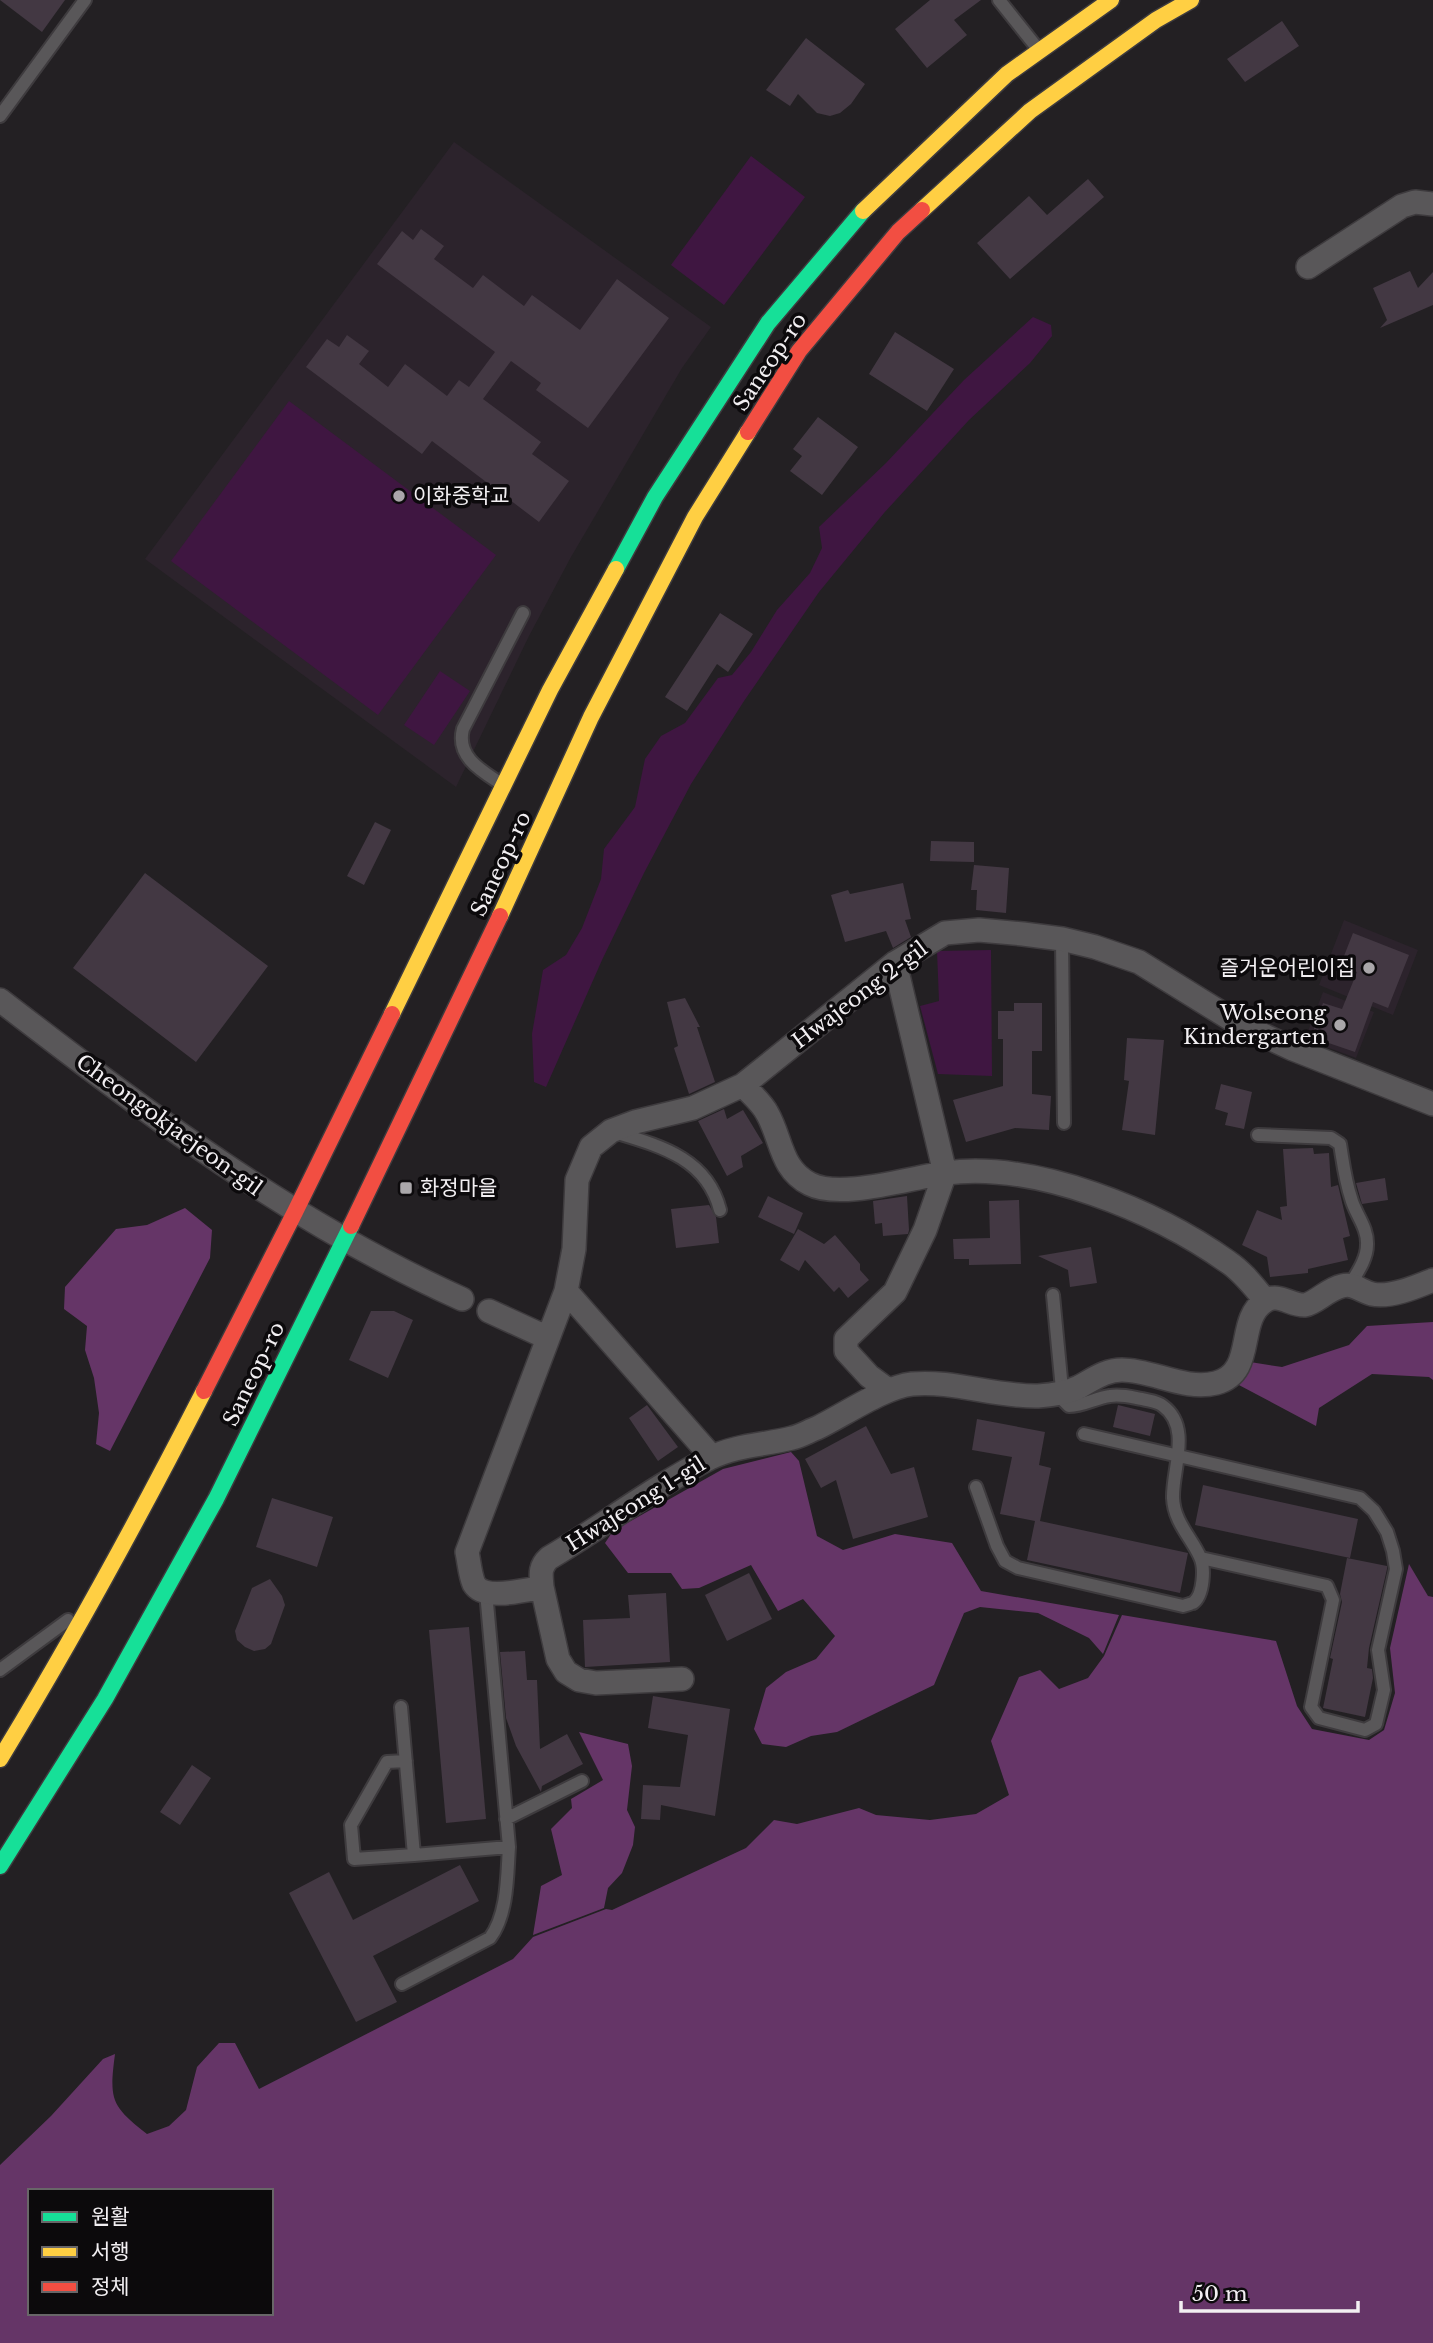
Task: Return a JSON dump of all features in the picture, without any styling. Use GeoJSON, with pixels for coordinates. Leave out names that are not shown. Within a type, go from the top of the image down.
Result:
{"type":"FeatureCollection","features":[{"type":"Feature","properties":{"kind":"main road","name":"Saneop-ro"},"geometry":{"type":"LineString","coordinates":[[0,1759],[55,1669],[163,1471],[295,1212],[550,690],[655,497],[768,323],[872,200],[1007,74],[1111,0]]}},
{"type":"Feature","properties":{"kind":"main road","name":"Saneop-ro"},"geometry":{"type":"LineString","coordinates":[[0,1866],[105,1699],[209,1511],[345,1239],[591,718],[695,517],[799,351],[898,232],[1030,111],[1156,20],[1191,0]]}},
{"type":"Feature","properties":{"kind":"street"},"geometry":{"type":"LineString","coordinates":[[1308,267],[1402,206],[1415,202],[1433,204]]}},
{"type":"Feature","properties":{"kind":"street","name":"Hwajeong 2-gil"},"geometry":{"type":"LineString","coordinates":[[566,1291],[574,1249],[577,1180],[592,1147],[611,1131],[635,1122],[693,1108],[743,1086],[895,963],[945,933],[979,930],[1062,939],[1139,962],[1239,1024],[1293,1049],[1433,1104]]}},
{"type":"Feature","properties":{"kind":"street"},"geometry":{"type":"LineString","coordinates":[[888,1390],[869,1376],[846,1351],[846,1339],[895,1292],[925,1230],[945,1173],[895,963]]}},
{"type":"Feature","properties":{"kind":"street","name":"Cheongokjaejeon-gil"},"geometry":{"type":"LineString","coordinates":[[0,1000],[112,1086],[219,1163],[295,1212],[462,1299]]}},
{"type":"Feature","properties":{"kind":"street"},"geometry":{"type":"LineString","coordinates":[[743,1086],[766,1111],[776,1132],[781,1154],[794,1173],[810,1185],[829,1189],[908,1181],[945,1173],[1014,1174],[1080,1190],[1147,1215],[1180,1231],[1230,1263],[1265,1300],[1278,1298],[1301,1305],[1310,1304],[1329,1290],[1350,1285],[1372,1294],[1391,1293],[1433,1280]]}},
{"type":"Feature","properties":{"kind":"street"},"geometry":{"type":"LineString","coordinates":[[682,1679],[596,1684],[579,1681],[566,1672],[558,1659],[542,1587],[492,1594],[485,1592],[473,1582],[467,1552],[566,1291],[712,1457]]}},
{"type":"Feature","properties":{"kind":"street","name":"Hwajeong 1-gil"},"geometry":{"type":"LineString","coordinates":[[542,1587],[541,1571],[549,1558],[712,1457],[747,1446],[793,1438],[844,1416],[888,1390],[913,1384],[956,1387],[1003,1395],[1039,1396],[1077,1388],[1108,1370],[1127,1370],[1198,1385],[1216,1383],[1231,1376],[1240,1364],[1256,1310],[1265,1300]]}},
{"type":"Feature","properties":{"kind":"street"},"geometry":{"type":"LineString","coordinates":[[489,1311],[548,1338]]}},
{"type":"Feature","properties":{"kind":"lane"},"geometry":{"type":"LineString","coordinates":[[0,116],[85,0]]}},
{"type":"Feature","properties":{"kind":"lane"},"geometry":{"type":"LineString","coordinates":[[999,0],[1039,51]]}},
{"type":"Feature","properties":{"kind":"lane"},"geometry":{"type":"LineString","coordinates":[[504,785],[471,762],[460,739],[523,613]]}},
{"type":"Feature","properties":{"kind":"lane"},"geometry":{"type":"LineString","coordinates":[[1062,939],[1064,1123]]}},
{"type":"Feature","properties":{"kind":"lane"},"geometry":{"type":"LineString","coordinates":[[611,1131],[651,1143],[693,1165],[716,1192],[720,1210]]}},
{"type":"Feature","properties":{"kind":"lane"},"geometry":{"type":"LineString","coordinates":[[1258,1135],[1331,1138],[1340,1144],[1346,1182],[1365,1229],[1367,1244],[1364,1258],[1350,1285]]}},
{"type":"Feature","properties":{"kind":"lane"},"geometry":{"type":"LineString","coordinates":[[976,1487],[997,1546],[1005,1560],[1018,1568],[1183,1606],[1193,1603],[1199,1596],[1203,1570],[1201,1558],[1182,1530],[1173,1499],[1179,1456],[1172,1416],[1165,1407],[1156,1402],[1120,1395],[1108,1396],[1079,1406],[1069,1406],[1063,1401],[1053,1295]]}},
{"type":"Feature","properties":{"kind":"lane"},"geometry":{"type":"LineString","coordinates":[[1084,1434],[1360,1498],[1374,1511],[1387,1532],[1396,1569],[1378,1650],[1384,1690],[1376,1724],[1366,1730],[1318,1718],[1311,1707],[1333,1600],[1327,1586],[1201,1558]]}},
{"type":"Feature","properties":{"kind":"lane"},"geometry":{"type":"LineString","coordinates":[[0,1670],[68,1620],[98,1591]]}},
{"type":"Feature","properties":{"kind":"lane"},"geometry":{"type":"LineString","coordinates":[[402,1984],[490,1938],[497,1928],[506,1884],[509,1847],[485,1592]]}},
{"type":"Feature","properties":{"kind":"lane"},"geometry":{"type":"LineString","coordinates":[[401,1707],[415,1855]]}},
{"type":"Feature","properties":{"kind":"lane"},"geometry":{"type":"LineString","coordinates":[[406,1761],[387,1762],[351,1825],[354,1859],[509,1847]]}},
{"type":"Feature","properties":{"kind":"lane"},"geometry":{"type":"LineString","coordinates":[[506,1819],[582,1781]]}},
{"type":"Feature","properties":{"kind":"shaded area","name":"이화중학교"},"geometry":{"type":"Polygon","coordinates":[[[454,142],[711,327],[682,368],[571,557],[529,636],[456,787],[145,559],[454,142]]]}},
{"type":"Feature","properties":{"kind":"shaded area"},"geometry":{"type":"Polygon","coordinates":[[[751,156],[805,197],[724,305],[671,265],[751,156]]]}},
{"type":"Feature","properties":{"kind":"shaded area"},"geometry":{"type":"Polygon","coordinates":[[[1033,317],[1051,325],[1052,336],[1030,363],[969,420],[884,513],[819,592],[744,701],[691,784],[644,873],[546,1087],[534,1082],[532,1034],[543,970],[566,955],[582,928],[601,879],[604,849],[635,807],[645,759],[661,736],[685,723],[718,678],[732,675],[751,652],[777,610],[810,573],[822,548],[819,527],[886,463],[964,380],[1033,317]]]}},
{"type":"Feature","properties":{"kind":"shaded area"},"geometry":{"type":"Polygon","coordinates":[[[289,401],[496,555],[378,715],[171,561],[289,401]]]}},
{"type":"Feature","properties":{"kind":"shaded area"},"geometry":{"type":"Polygon","coordinates":[[[440,671],[470,691],[434,745],[404,725],[440,671]]]}},
{"type":"Feature","properties":{"kind":"shaded area","name":"즐거운어린이집"},"geometry":{"type":"Polygon","coordinates":[[[1344,920],[1418,950],[1393,1015],[1319,985],[1344,920]]]}},
{"type":"Feature","properties":{"kind":"shaded area"},"geometry":{"type":"Polygon","coordinates":[[[991,950],[992,1076],[938,1074],[920,1006],[939,1001],[937,951],[991,950]]]}},
{"type":"Feature","properties":{"kind":"shaded area","name":"Wolseong Kindergarten"},"geometry":{"type":"Polygon","coordinates":[[[1323,992],[1374,1012],[1356,1058],[1305,1039],[1323,992]]]}},
{"type":"Feature","properties":{"kind":"shaded area"},"geometry":{"type":"Polygon","coordinates":[[[185,1208],[212,1230],[210,1258],[110,1451],[96,1444],[99,1413],[94,1378],[85,1350],[87,1326],[64,1309],[65,1287],[116,1229],[147,1225],[185,1208]]]}},
{"type":"Feature","properties":{"kind":"shaded area"},"geometry":{"type":"Polygon","coordinates":[[[1433,1322],[1433,1380],[1429,1377],[1372,1374],[1319,1408],[1316,1426],[1237,1384],[1250,1362],[1282,1367],[1349,1345],[1367,1326],[1433,1322]]]}},
{"type":"Feature","properties":{"kind":"shaded area"},"geometry":{"type":"Polygon","coordinates":[[[791,1452],[799,1461],[817,1536],[843,1550],[895,1534],[952,1543],[981,1591],[1119,1615],[1103,1654],[1089,1638],[1038,1613],[980,1607],[964,1613],[934,1685],[837,1732],[811,1736],[786,1747],[762,1744],[754,1729],[766,1688],[786,1672],[816,1659],[835,1636],[803,1599],[778,1611],[751,1565],[699,1588],[682,1589],[671,1573],[628,1573],[605,1543],[613,1531],[723,1469],[791,1452]]]}},
{"type":"Feature","properties":{"kind":"shaded area"},"geometry":{"type":"Polygon","coordinates":[[[1409,1564],[1428,1596],[1433,1597],[1433,2343],[0,2343],[0,2165],[51,2116],[103,2059],[115,2054],[112,2082],[115,2101],[119,2109],[147,2134],[169,2126],[186,2110],[197,2067],[219,2043],[235,2043],[259,2089],[513,1959],[533,1937],[606,1909],[612,1910],[746,1848],[774,1820],[797,1824],[859,1808],[876,1815],[930,1820],[976,1814],[1009,1795],[991,1741],[1019,1677],[1040,1670],[1059,1689],[1088,1678],[1104,1656],[1122,1615],[1276,1641],[1297,1706],[1312,1729],[1369,1740],[1384,1730],[1395,1693],[1390,1648],[1409,1564]]]}},
{"type":"Feature","properties":{"kind":"shaded area"},"geometry":{"type":"Polygon","coordinates":[[[579,1732],[628,1744],[632,1766],[627,1810],[635,1827],[633,1845],[622,1873],[608,1888],[604,1908],[533,1935],[541,1886],[562,1875],[551,1829],[572,1808],[571,1799],[603,1780],[579,1732]]]}},
{"type":"Feature","properties":{"kind":"building"},"geometry":{"type":"Polygon","coordinates":[[[0,0],[65,0],[42,32],[0,0]]]}},
{"type":"Feature","properties":{"kind":"building"},"geometry":{"type":"Polygon","coordinates":[[[930,0],[981,0],[954,20],[967,35],[927,68],[895,29],[930,0]]]}},
{"type":"Feature","properties":{"kind":"building"},"geometry":{"type":"Polygon","coordinates":[[[1282,21],[1299,46],[1245,82],[1227,59],[1282,21]]]}},
{"type":"Feature","properties":{"kind":"building"},"geometry":{"type":"Polygon","coordinates":[[[806,38],[865,84],[851,104],[840,113],[830,116],[817,113],[798,94],[790,106],[766,90],[806,38]]]}},
{"type":"Feature","properties":{"kind":"building"},"geometry":{"type":"Polygon","coordinates":[[[1088,179],[1104,197],[1010,279],[977,243],[1029,196],[1047,215],[1088,179]]]}},
{"type":"Feature","properties":{"kind":"building"},"geometry":{"type":"Polygon","coordinates":[[[421,229],[444,246],[434,259],[473,288],[483,275],[524,306],[532,295],[580,330],[617,279],[669,318],[588,428],[536,390],[541,383],[511,361],[483,399],[541,442],[532,454],[569,481],[539,522],[432,441],[422,454],[306,367],[327,339],[339,347],[347,335],[369,351],[359,364],[388,387],[405,364],[447,396],[459,380],[469,387],[495,352],[377,264],[402,231],[413,240],[421,229]]]}},
{"type":"Feature","properties":{"kind":"building"},"geometry":{"type":"Polygon","coordinates":[[[1410,271],[1418,288],[1433,272],[1433,305],[1380,328],[1387,320],[1373,288],[1410,271]]]}},
{"type":"Feature","properties":{"kind":"building"},"geometry":{"type":"Polygon","coordinates":[[[895,332],[954,369],[927,411],[869,374],[895,332]]]}},
{"type":"Feature","properties":{"kind":"building"},"geometry":{"type":"Polygon","coordinates":[[[818,417],[858,447],[822,495],[790,471],[802,456],[793,449],[818,417]]]}},
{"type":"Feature","properties":{"kind":"building"},"geometry":{"type":"Polygon","coordinates":[[[720,613],[753,634],[728,672],[717,664],[687,711],[665,697],[720,613]]]}},
{"type":"Feature","properties":{"kind":"building"},"geometry":{"type":"Polygon","coordinates":[[[375,822],[391,830],[364,885],[347,876],[375,822]]]}},
{"type":"Feature","properties":{"kind":"building"},"geometry":{"type":"Polygon","coordinates":[[[931,841],[974,842],[974,862],[930,861],[931,841]]]}},
{"type":"Feature","properties":{"kind":"building"},"geometry":{"type":"Polygon","coordinates":[[[974,865],[1009,868],[1006,913],[976,910],[977,890],[971,890],[974,865]]]}},
{"type":"Feature","properties":{"kind":"building"},"geometry":{"type":"Polygon","coordinates":[[[145,873],[268,966],[196,1062],[73,968],[145,873]]]}},
{"type":"Feature","properties":{"kind":"building"},"geometry":{"type":"Polygon","coordinates":[[[903,883],[911,919],[905,920],[911,937],[893,948],[886,931],[845,942],[831,895],[848,890],[850,894],[903,883]]]}},
{"type":"Feature","properties":{"kind":"building"},"geometry":{"type":"Polygon","coordinates":[[[1353,933],[1409,955],[1388,1008],[1373,1002],[1355,1052],[1311,1037],[1323,1003],[1342,1009],[1357,972],[1349,969],[1353,959],[1344,956],[1353,933]]]}},
{"type":"Feature","properties":{"kind":"building"},"geometry":{"type":"Polygon","coordinates":[[[685,998],[700,1027],[697,1027],[715,1082],[689,1094],[674,1048],[678,1046],[667,1002],[685,998]]]}},
{"type":"Feature","properties":{"kind":"building"},"geometry":{"type":"Polygon","coordinates":[[[1014,1003],[1042,1003],[1042,1051],[1032,1051],[1032,1094],[1051,1096],[1049,1130],[1015,1128],[966,1142],[953,1100],[1003,1086],[1003,1039],[998,1039],[998,1011],[1014,1011],[1014,1003]]]}},
{"type":"Feature","properties":{"kind":"building"},"geometry":{"type":"Polygon","coordinates":[[[1127,1038],[1164,1040],[1155,1135],[1122,1130],[1129,1081],[1124,1080],[1127,1038]]]}},
{"type":"Feature","properties":{"kind":"building"},"geometry":{"type":"Polygon","coordinates":[[[1221,1084],[1252,1092],[1244,1129],[1225,1125],[1228,1113],[1215,1109],[1221,1084]]]}},
{"type":"Feature","properties":{"kind":"building"},"geometry":{"type":"Polygon","coordinates":[[[724,1109],[727,1119],[743,1110],[763,1143],[741,1156],[743,1167],[727,1176],[698,1121],[724,1109]]]}},
{"type":"Feature","properties":{"kind":"building"},"geometry":{"type":"Polygon","coordinates":[[[1313,1148],[1314,1154],[1329,1153],[1331,1187],[1338,1185],[1350,1236],[1343,1238],[1348,1260],[1308,1269],[1308,1273],[1270,1277],[1267,1257],[1242,1245],[1257,1210],[1282,1220],[1280,1207],[1287,1206],[1283,1149],[1313,1148]]]}},
{"type":"Feature","properties":{"kind":"building"},"geometry":{"type":"Polygon","coordinates":[[[1385,1178],[1388,1200],[1362,1204],[1356,1183],[1385,1178]]]}},
{"type":"Feature","properties":{"kind":"building"},"geometry":{"type":"Polygon","coordinates":[[[768,1196],[803,1213],[794,1234],[758,1217],[768,1196]]]}},
{"type":"Feature","properties":{"kind":"building"},"geometry":{"type":"Polygon","coordinates":[[[907,1196],[908,1234],[883,1236],[882,1223],[875,1224],[873,1201],[907,1196]]]}},
{"type":"Feature","properties":{"kind":"building"},"geometry":{"type":"Polygon","coordinates":[[[1019,1200],[1021,1264],[969,1265],[969,1259],[954,1259],[953,1239],[990,1238],[989,1201],[1019,1200]]]}},
{"type":"Feature","properties":{"kind":"building"},"geometry":{"type":"Polygon","coordinates":[[[709,1205],[716,1217],[719,1243],[676,1248],[671,1209],[709,1205]]]}},
{"type":"Feature","properties":{"kind":"building"},"geometry":{"type":"Polygon","coordinates":[[[798,1229],[824,1244],[835,1235],[860,1264],[860,1270],[869,1280],[848,1298],[839,1287],[834,1292],[805,1260],[799,1271],[780,1260],[798,1229]]]}},
{"type":"Feature","properties":{"kind":"building"},"geometry":{"type":"Polygon","coordinates":[[[1091,1247],[1097,1283],[1070,1287],[1068,1270],[1038,1256],[1091,1247]]]}},
{"type":"Feature","properties":{"kind":"building"},"geometry":{"type":"Polygon","coordinates":[[[371,1311],[394,1311],[413,1320],[388,1378],[349,1360],[371,1311]]]}},
{"type":"Feature","properties":{"kind":"building"},"geometry":{"type":"Polygon","coordinates":[[[647,1405],[678,1447],[658,1461],[629,1418],[647,1405]]]}},
{"type":"Feature","properties":{"kind":"building"},"geometry":{"type":"Polygon","coordinates":[[[1118,1405],[1155,1414],[1150,1436],[1113,1427],[1118,1405]]]}},
{"type":"Feature","properties":{"kind":"building"},"geometry":{"type":"Polygon","coordinates":[[[977,1419],[1045,1432],[1039,1465],[1051,1468],[1040,1521],[1188,1553],[1180,1593],[1027,1560],[1035,1521],[1000,1514],[1012,1457],[972,1450],[977,1419]]]}},
{"type":"Feature","properties":{"kind":"building"},"geometry":{"type":"Polygon","coordinates":[[[866,1426],[891,1474],[914,1467],[928,1517],[853,1539],[836,1480],[821,1488],[805,1459],[866,1426]]]}},
{"type":"Feature","properties":{"kind":"building"},"geometry":{"type":"Polygon","coordinates":[[[1203,1485],[1358,1519],[1350,1558],[1195,1525],[1203,1485]]]}},
{"type":"Feature","properties":{"kind":"building"},"geometry":{"type":"Polygon","coordinates":[[[272,1498],[333,1517],[317,1567],[256,1547],[272,1498]]]}},
{"type":"Feature","properties":{"kind":"building"},"geometry":{"type":"Polygon","coordinates":[[[1347,1558],[1387,1566],[1369,1648],[1367,1668],[1372,1669],[1373,1678],[1365,1717],[1323,1708],[1333,1659],[1330,1658],[1342,1602],[1340,1594],[1347,1558]]]}},
{"type":"Feature","properties":{"kind":"building"},"geometry":{"type":"Polygon","coordinates":[[[749,1573],[772,1619],[727,1641],[705,1595],[749,1573]]]}},
{"type":"Feature","properties":{"kind":"building"},"geometry":{"type":"Polygon","coordinates":[[[270,1579],[285,1605],[271,1644],[265,1649],[254,1651],[237,1640],[235,1631],[252,1588],[270,1579]]]}},
{"type":"Feature","properties":{"kind":"building"},"geometry":{"type":"Polygon","coordinates":[[[666,1593],[670,1662],[585,1667],[583,1620],[630,1618],[628,1595],[666,1593]]]}},
{"type":"Feature","properties":{"kind":"building"},"geometry":{"type":"Polygon","coordinates":[[[469,1627],[486,1819],[446,1823],[429,1630],[469,1627]]]}},
{"type":"Feature","properties":{"kind":"building"},"geometry":{"type":"Polygon","coordinates":[[[525,1651],[527,1680],[537,1680],[540,1749],[567,1734],[583,1764],[542,1786],[541,1792],[516,1746],[506,1718],[500,1652],[525,1651]]]}},
{"type":"Feature","properties":{"kind":"building"},"geometry":{"type":"Polygon","coordinates":[[[653,1696],[730,1709],[715,1816],[661,1805],[660,1820],[641,1819],[643,1785],[680,1787],[688,1735],[648,1728],[653,1696]]]}},
{"type":"Feature","properties":{"kind":"building"},"geometry":{"type":"Polygon","coordinates":[[[192,1765],[211,1778],[180,1825],[160,1812],[192,1765]]]}},
{"type":"Feature","properties":{"kind":"building"},"geometry":{"type":"Polygon","coordinates":[[[460,1865],[479,1901],[373,1956],[397,2002],[356,2022],[289,1893],[329,1872],[353,1920],[460,1865]]]}},
{"type":"Feature","properties":{"kind":"traffic: fast"},"geometry":{"type":"LineString","coordinates":[[616,569],[655,497],[768,323],[863,211]]}},
{"type":"Feature","properties":{"kind":"traffic: fast"},"geometry":{"type":"LineString","coordinates":[[0,1866],[105,1699],[216,1499],[351,1226]]}},
{"type":"Feature","properties":{"kind":"traffic: slow"},"geometry":{"type":"LineString","coordinates":[[863,211],[1007,74],[1111,0]]}},
{"type":"Feature","properties":{"kind":"traffic: slow"},"geometry":{"type":"LineString","coordinates":[[922,210],[1030,111],[1156,20],[1191,0]]}},
{"type":"Feature","properties":{"kind":"traffic: slow"},"geometry":{"type":"LineString","coordinates":[[500,916],[591,717],[695,517],[748,432]]}},
{"type":"Feature","properties":{"kind":"traffic: slow"},"geometry":{"type":"LineString","coordinates":[[392,1014],[550,690],[616,569]]}},
{"type":"Feature","properties":{"kind":"traffic: slow"},"geometry":{"type":"LineString","coordinates":[[0,1759],[105,1577],[204,1391]]}},
{"type":"Feature","properties":{"kind":"traffic: jam"},"geometry":{"type":"LineString","coordinates":[[748,432],[799,351],[898,232],[922,210]]}},
{"type":"Feature","properties":{"kind":"traffic: jam"},"geometry":{"type":"LineString","coordinates":[[351,1226],[500,916]]}},
{"type":"Feature","properties":{"kind":"traffic: jam"},"geometry":{"type":"LineString","coordinates":[[204,1391],[392,1014]]}},
{"type":"Feature","properties":{"kind":"place","name":"이화중학교"},"geometry":{"type":"Point","coordinates":[399,496]}},
{"type":"Feature","properties":{"kind":"place","name":"즐거운어린이집"},"geometry":{"type":"Point","coordinates":[1369,968]}},
{"type":"Feature","properties":{"kind":"place","name":"Wolseong Kindergarten"},"geometry":{"type":"Point","coordinates":[1340,1025]}},
{"type":"Feature","properties":{"kind":"place","name":"화정마을"},"geometry":{"type":"Point","coordinates":[406,1188]}}]}
